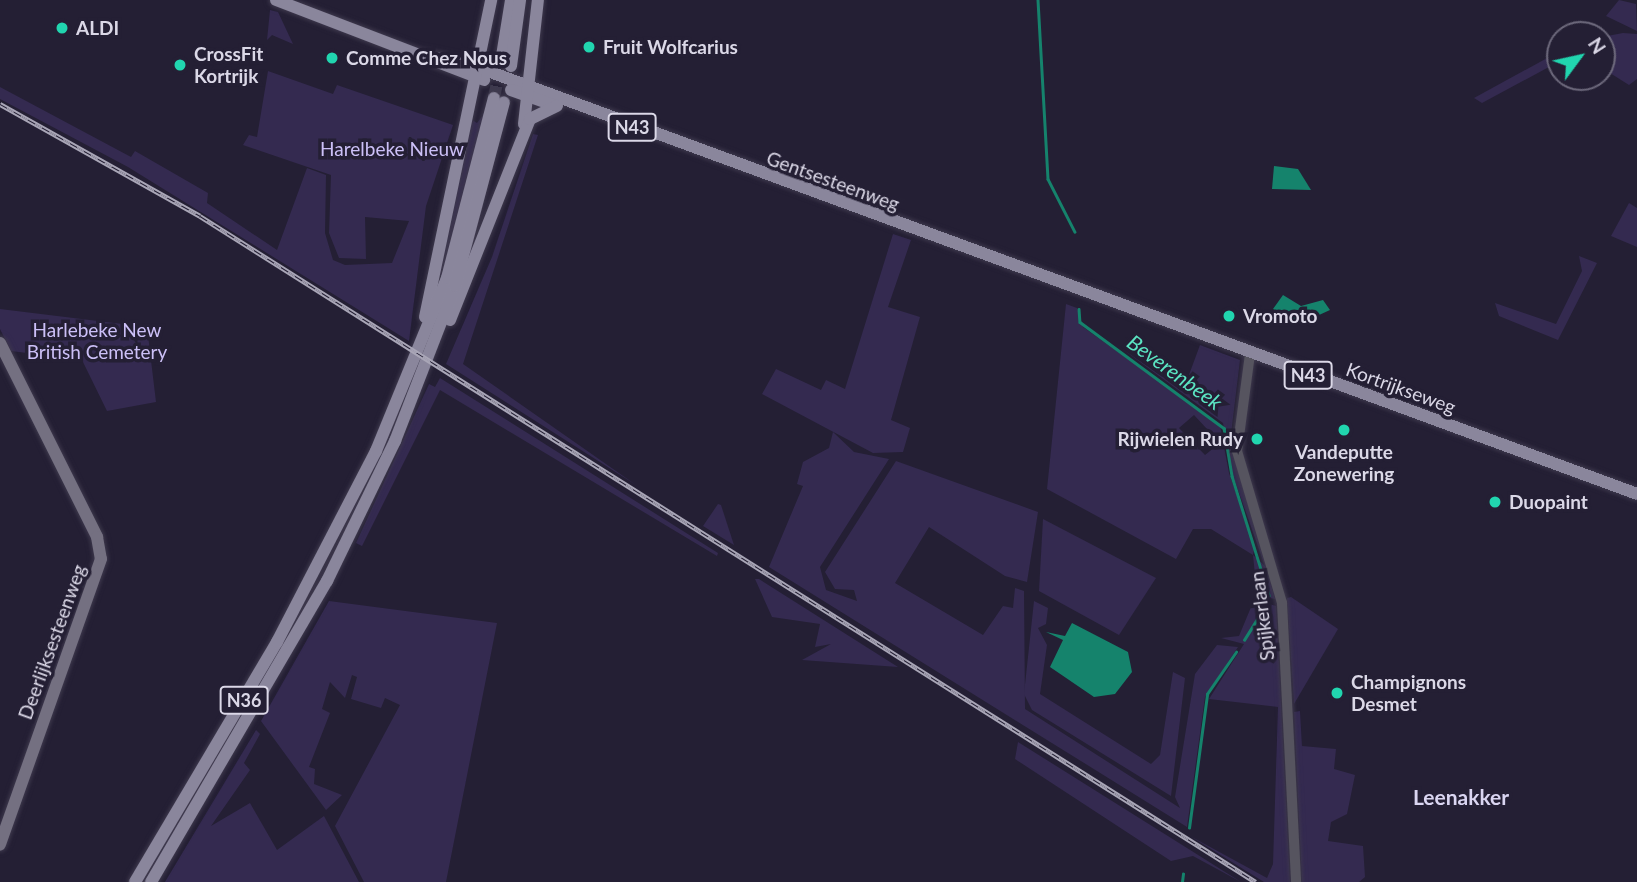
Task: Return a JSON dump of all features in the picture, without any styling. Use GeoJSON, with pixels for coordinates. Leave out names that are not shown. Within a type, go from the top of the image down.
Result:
{"type":"FeatureCollection","features":[{"type":"Feature","properties":{"kind":"main road","name":"Gentsesteenweg"},"geometry":{"type":"LineString","coordinates":[[276,0],[530,93],[581,107],[1072,289]]}},
{"type":"Feature","properties":{"kind":"main road"},"geometry":{"type":"LineString","coordinates":[[411,371],[479,74],[491,0]]}},
{"type":"Feature","properties":{"kind":"main road"},"geometry":{"type":"LineString","coordinates":[[511,0],[506,64],[520,0]]}},
{"type":"Feature","properties":{"kind":"main road"},"geometry":{"type":"LineString","coordinates":[[519,145],[530,93],[538,0]]}},
{"type":"Feature","properties":{"kind":"main road"},"geometry":{"type":"LineString","coordinates":[[458,61],[476,50],[486,25]]}},
{"type":"Feature","properties":{"kind":"main road","name":"Gentsesteenweg"},"geometry":{"type":"LineString","coordinates":[[425,56],[458,61],[479,74]]}},
{"type":"Feature","properties":{"kind":"main road","name":"Gentsesteenweg"},"geometry":{"type":"LineString","coordinates":[[530,93],[557,106],[581,107]]}},
{"type":"Feature","properties":{"kind":"main road","name":"N36"},"geometry":{"type":"LineString","coordinates":[[135,882],[318,567],[411,371],[466,219],[499,100],[455,286],[395,441],[327,581],[151,882]]}},
{"type":"Feature","properties":{"kind":"main road"},"geometry":{"type":"LineString","coordinates":[[395,441],[464,293],[519,145],[535,114],[557,106]]}},
{"type":"Feature","properties":{"kind":"main road","name":"Kortrijkseweg"},"geometry":{"type":"LineString","coordinates":[[1072,289],[1637,494]]}},
{"type":"Feature","properties":{"kind":"main road","name":"Deerlijksesteenweg"},"geometry":{"type":"LineString","coordinates":[[0,343],[97,537],[102,559],[0,845]]}},
{"type":"Feature","properties":{"kind":"street","name":"Spijkerlaan"},"geometry":{"type":"LineString","coordinates":[[1250,354],[1237,451],[1282,603],[1296,882]]}},
{"type":"Feature","properties":{"kind":"green space"},"geometry":{"type":"Polygon","coordinates":[[[1619,0],[1636,4],[1637,31],[1606,16],[1619,0]]]}},
{"type":"Feature","properties":{"kind":"green space"},"geometry":{"type":"Polygon","coordinates":[[[270,10],[278,12],[293,44],[272,35],[267,40],[270,10]]]}},
{"type":"Feature","properties":{"kind":"green space"},"geometry":{"type":"Polygon","coordinates":[[[1616,34],[1637,34],[1637,79],[1629,85],[1616,77],[1616,34]]]}},
{"type":"Feature","properties":{"kind":"green space"},"geometry":{"type":"Polygon","coordinates":[[[1546,59],[1546,69],[1482,103],[1474,98],[1546,59]]]}},
{"type":"Feature","properties":{"kind":"green space","name":"Harelbeke Nieuw"},"geometry":{"type":"Polygon","coordinates":[[[268,71],[333,94],[337,85],[453,125],[426,206],[409,341],[128,167],[0,99],[0,87],[131,157],[135,151],[208,193],[207,203],[277,250],[307,168],[326,175],[325,233],[333,260],[345,265],[392,263],[409,221],[365,217],[366,259],[339,258],[329,233],[331,175],[243,145],[249,135],[257,137],[268,71]]]}},
{"type":"Feature","properties":{"kind":"green space"},"geometry":{"type":"Polygon","coordinates":[[[487,110],[443,275],[439,274],[472,120],[477,123],[487,110]]]}},
{"type":"Feature","properties":{"kind":"green space"},"geometry":{"type":"Polygon","coordinates":[[[533,134],[538,135],[463,364],[636,485],[446,364],[492,257],[533,134]]]}},
{"type":"Feature","properties":{"kind":"green space"},"geometry":{"type":"Polygon","coordinates":[[[1629,203],[1637,208],[1637,247],[1611,236],[1629,203]]]}},
{"type":"Feature","properties":{"kind":"green space"},"geometry":{"type":"Polygon","coordinates":[[[893,234],[911,240],[888,307],[920,317],[891,420],[910,428],[903,452],[873,453],[762,394],[776,369],[821,390],[826,380],[845,389],[893,234]]]}},
{"type":"Feature","properties":{"kind":"green space"},"geometry":{"type":"Polygon","coordinates":[[[1579,256],[1597,263],[1558,340],[1499,316],[1495,303],[1556,324],[1582,271],[1579,256]]]}},
{"type":"Feature","properties":{"kind":"green space"},"geometry":{"type":"Polygon","coordinates":[[[1066,304],[1077,308],[1083,327],[1220,425],[1229,473],[1255,546],[1253,555],[1211,529],[1193,529],[1176,559],[1047,489],[1066,304]],[[1194,415],[1179,428],[1205,455],[1220,443],[1194,415]]]}},
{"type":"Feature","properties":{"kind":"green space","name":"Harlebeke New British Cemetery"},"geometry":{"type":"Polygon","coordinates":[[[0,309],[147,327],[156,402],[107,411],[82,360],[11,351],[0,329],[0,309]]]}},
{"type":"Feature","properties":{"kind":"green space"},"geometry":{"type":"Polygon","coordinates":[[[1200,345],[1240,360],[1230,442],[1275,599],[1257,595],[1253,555],[1265,566],[1233,476],[1223,423],[1121,348],[1183,391],[1200,345]]]}},
{"type":"Feature","properties":{"kind":"green space"},"geometry":{"type":"Polygon","coordinates":[[[440,378],[718,553],[717,556],[440,390],[362,546],[356,543],[429,384],[435,387],[440,378]]]}},
{"type":"Feature","properties":{"kind":"green space"},"geometry":{"type":"Polygon","coordinates":[[[833,432],[854,452],[889,459],[820,567],[826,590],[857,601],[854,590],[835,589],[825,572],[896,461],[1038,512],[1027,582],[1005,576],[929,527],[895,583],[983,635],[1003,606],[1013,608],[1015,588],[1024,591],[1025,709],[1180,808],[1175,797],[1195,674],[1217,645],[1238,647],[1205,697],[1187,827],[769,567],[803,486],[797,484],[803,462],[829,448],[833,432]]]}},
{"type":"Feature","properties":{"kind":"green space"},"geometry":{"type":"Polygon","coordinates":[[[718,504],[721,505],[734,545],[703,526],[718,504]]]}},
{"type":"Feature","properties":{"kind":"green space"},"geometry":{"type":"Polygon","coordinates":[[[1043,519],[1156,578],[1119,635],[1039,591],[1043,519]]]}},
{"type":"Feature","properties":{"kind":"green space"},"geometry":{"type":"Polygon","coordinates":[[[755,579],[898,667],[802,660],[831,644],[815,647],[820,624],[772,617],[755,579]]]}},
{"type":"Feature","properties":{"kind":"green space"},"geometry":{"type":"Polygon","coordinates":[[[1291,597],[1338,629],[1294,704],[1287,598],[1291,597]]]}},
{"type":"Feature","properties":{"kind":"green space"},"geometry":{"type":"Polygon","coordinates":[[[1254,600],[1276,606],[1290,882],[1264,882],[1190,836],[1267,878],[1273,864],[1278,707],[1209,699],[1244,644],[1221,638],[1239,636],[1254,600]]]}},
{"type":"Feature","properties":{"kind":"green space"},"geometry":{"type":"Polygon","coordinates":[[[329,601],[497,623],[446,882],[364,882],[335,826],[400,705],[385,698],[381,708],[351,699],[357,677],[352,675],[345,698],[330,682],[322,709],[330,713],[309,767],[315,769],[314,784],[342,795],[326,810],[261,721],[329,601]]]}},
{"type":"Feature","properties":{"kind":"green space"},"geometry":{"type":"Polygon","coordinates":[[[1034,601],[1048,608],[1046,624],[1038,628],[1047,645],[1040,694],[1151,764],[1160,755],[1173,672],[1185,678],[1171,796],[1032,710],[1024,694],[1034,601]]]}},
{"type":"Feature","properties":{"kind":"green space"},"geometry":{"type":"Polygon","coordinates":[[[1300,711],[1302,746],[1336,749],[1334,769],[1355,775],[1347,814],[1331,822],[1328,841],[1363,846],[1365,877],[1359,882],[1302,882],[1294,712],[1300,711]]]}},
{"type":"Feature","properties":{"kind":"green space"},"geometry":{"type":"Polygon","coordinates":[[[256,730],[260,734],[244,763],[250,770],[211,826],[250,803],[277,850],[324,816],[359,882],[165,882],[256,730]]]}},
{"type":"Feature","properties":{"kind":"green space"},"geometry":{"type":"Polygon","coordinates":[[[1018,742],[1241,882],[1193,856],[1171,861],[1015,759],[1018,742]]]}},
{"type":"Feature","properties":{"kind":"shaded area"},"geometry":{"type":"Polygon","coordinates":[[[1274,166],[1298,169],[1311,190],[1272,189],[1274,166]]]}},
{"type":"Feature","properties":{"kind":"shaded area"},"geometry":{"type":"Polygon","coordinates":[[[1283,295],[1301,306],[1323,300],[1330,310],[1295,326],[1273,309],[1283,295]]]}},
{"type":"Feature","properties":{"kind":"shaded area"},"geometry":{"type":"Polygon","coordinates":[[[1072,623],[1128,652],[1132,672],[1115,694],[1094,697],[1050,667],[1063,640],[1046,632],[1065,636],[1072,623]]]}},
{"type":"Feature","properties":{"kind":"waterway","name":"Beverenbeek"},"geometry":{"type":"LineString","coordinates":[[1038,0],[1048,179],[1075,232]]}},
{"type":"Feature","properties":{"kind":"waterway","name":"Beverenbeek"},"geometry":{"type":"LineString","coordinates":[[1079,309],[1080,322],[1224,428],[1232,476],[1269,595]]}},
{"type":"Feature","properties":{"kind":"waterway","name":"Beverenbeek"},"geometry":{"type":"LineString","coordinates":[[1244,640],[1265,607]]}},
{"type":"Feature","properties":{"kind":"waterway","name":"Beverenbeek"},"geometry":{"type":"LineString","coordinates":[[1189,828],[1207,694],[1236,652]]}},
{"type":"Feature","properties":{"kind":"waterway","name":"Beverenbeek"},"geometry":{"type":"LineString","coordinates":[[1182,882],[1183,874]]}},
{"type":"Feature","properties":{"kind":"tunnel"},"geometry":{"type":"LineString","coordinates":[[494,98],[500,66]]}},
{"type":"Feature","properties":{"kind":"railway"},"geometry":{"type":"LineString","coordinates":[[0,104],[200,216],[1256,882]]}},
{"type":"Feature","properties":{"kind":"place","name":"ALDI"},"geometry":{"type":"Point","coordinates":[62,28]}},
{"type":"Feature","properties":{"kind":"place","name":"Fruit Wolfcarius"},"geometry":{"type":"Point","coordinates":[589,47]}},
{"type":"Feature","properties":{"kind":"place","name":"Comme Chez Nous"},"geometry":{"type":"Point","coordinates":[332,58]}},
{"type":"Feature","properties":{"kind":"place","name":"CrossFit Kortrijk"},"geometry":{"type":"Point","coordinates":[180,65]}},
{"type":"Feature","properties":{"kind":"place","name":"Vromoto"},"geometry":{"type":"Point","coordinates":[1229,316]}},
{"type":"Feature","properties":{"kind":"place","name":"Vandeputte Zonewering"},"geometry":{"type":"Point","coordinates":[1344,430]}},
{"type":"Feature","properties":{"kind":"place","name":"Rijwielen Rudy"},"geometry":{"type":"Point","coordinates":[1257,439]}},
{"type":"Feature","properties":{"kind":"place","name":"Duopaint"},"geometry":{"type":"Point","coordinates":[1495,502]}},
{"type":"Feature","properties":{"kind":"place","name":"Champignons Desmet"},"geometry":{"type":"Point","coordinates":[1337,693]}},
{"type":"Feature","properties":{"kind":"district","name":"Leenakker"},"geometry":{"type":"Point","coordinates":[1461,797]}}]}
